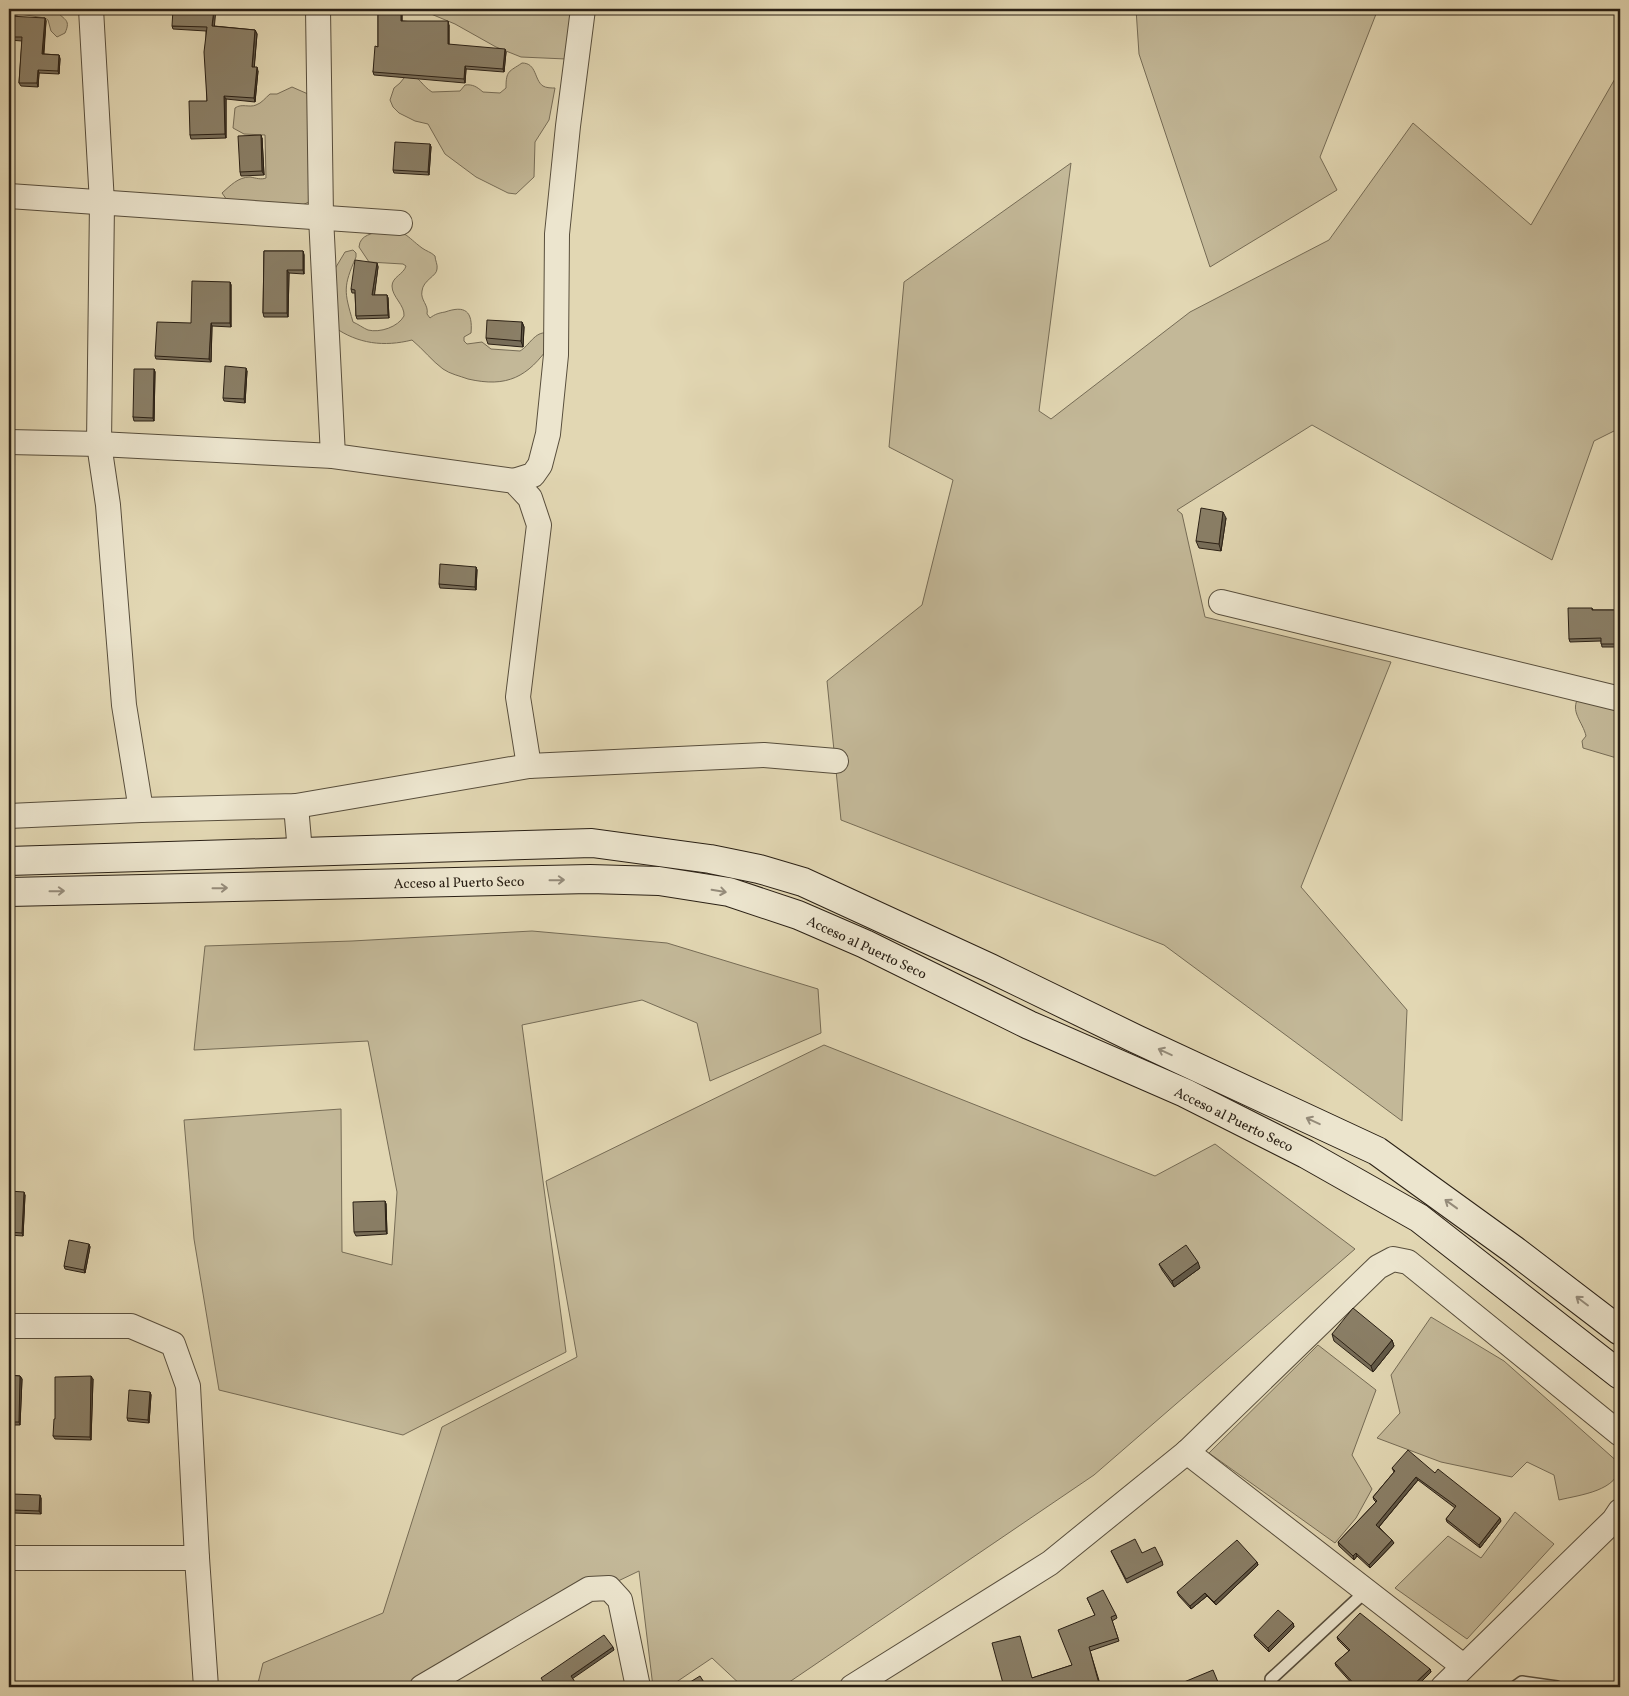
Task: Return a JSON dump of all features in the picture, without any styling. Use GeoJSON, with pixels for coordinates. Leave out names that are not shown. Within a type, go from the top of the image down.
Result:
{"type":"FeatureCollection","features":[{"type":"Feature","properties":{"kind":"main road"},"geometry":{"type":"LineString","coordinates":[[9,861],[592,843],[710,859],[759,869],[803,882],[1377,1151],[1514,1250],[1620,1331]]}},
{"type":"Feature","properties":{"kind":"main road","name":"Acceso al Puerto Seco"},"geometry":{"type":"LineString","coordinates":[[9,892],[590,879],[659,881],[729,892],[798,915],[865,944],[1029,1025],[1185,1093],[1306,1154],[1419,1218],[1620,1375]]}},
{"type":"Feature","properties":{"kind":"street"},"geometry":{"type":"LineString","coordinates":[[91,9],[102,203],[99,444],[108,505],[124,705],[141,810]]}},
{"type":"Feature","properties":{"kind":"street"},"geometry":{"type":"LineString","coordinates":[[318,9],[321,217],[333,456]]}},
{"type":"Feature","properties":{"kind":"street"},"geometry":{"type":"LineString","coordinates":[[9,442],[99,444],[333,456],[514,481],[533,475],[540,465],[548,434],[556,355],[557,234],[583,9]]}},
{"type":"Feature","properties":{"kind":"street"},"geometry":{"type":"LineString","coordinates":[[9,196],[400,223]]}},
{"type":"Feature","properties":{"kind":"street"},"geometry":{"type":"LineString","coordinates":[[514,481],[530,498],[539,525],[518,697],[529,766]]}},
{"type":"Feature","properties":{"kind":"street"},"geometry":{"type":"LineString","coordinates":[[1221,602],[1620,699]]}},
{"type":"Feature","properties":{"kind":"street"},"geometry":{"type":"LineString","coordinates":[[9,816],[296,806],[529,766],[764,755],[836,761]]}},
{"type":"Feature","properties":{"kind":"street"},"geometry":{"type":"LineString","coordinates":[[296,806],[300,852]]}},
{"type":"Feature","properties":{"kind":"street"},"geometry":{"type":"LineString","coordinates":[[852,1687],[1050,1562],[1187,1452],[1378,1267],[1394,1259],[1408,1262],[1620,1434]]}},
{"type":"Feature","properties":{"kind":"street"},"geometry":{"type":"LineString","coordinates":[[9,1326],[131,1326],[173,1344],[188,1386],[206,1687]]}},
{"type":"Feature","properties":{"kind":"street"},"geometry":{"type":"LineString","coordinates":[[1187,1452],[1463,1666]]}},
{"type":"Feature","properties":{"kind":"street"},"geometry":{"type":"LineString","coordinates":[[1443,1687],[1614,1520],[1620,1511]]}},
{"type":"Feature","properties":{"kind":"street"},"geometry":{"type":"LineString","coordinates":[[9,1558],[197,1558]]}},
{"type":"Feature","properties":{"kind":"street"},"geometry":{"type":"LineString","coordinates":[[422,1687],[589,1589],[609,1588],[620,1600],[638,1687]]}},
{"type":"Feature","properties":{"kind":"lane"},"geometry":{"type":"LineString","coordinates":[[1271,1679],[1366,1591]]}},
{"type":"Feature","properties":{"kind":"lane"},"geometry":{"type":"LineString","coordinates":[[1515,1687],[1522,1682],[1557,1687]]}},
{"type":"Feature","properties":{"kind":"shaded area"},"geometry":{"type":"Polygon","coordinates":[[[9,9],[55,9],[67,22],[67,28],[65,33],[57,37],[51,31],[48,20],[45,18],[20,14],[9,18],[9,9]]]}},
{"type":"Feature","properties":{"kind":"shaded area"},"geometry":{"type":"Polygon","coordinates":[[[419,9],[575,9],[566,59],[521,57],[496,47],[455,24],[419,9]]]}},
{"type":"Feature","properties":{"kind":"shaded area"},"geometry":{"type":"Polygon","coordinates":[[[1136,9],[1378,9],[1320,157],[1337,190],[1210,267],[1139,54],[1136,9]]]}},
{"type":"Feature","properties":{"kind":"shaded area"},"geometry":{"type":"Polygon","coordinates":[[[522,63],[527,64],[533,69],[543,86],[555,88],[549,120],[535,142],[534,177],[516,194],[508,193],[476,177],[445,154],[428,124],[415,121],[399,113],[393,107],[390,100],[394,88],[408,73],[416,77],[432,92],[460,91],[465,85],[468,85],[475,86],[483,92],[500,93],[506,88],[509,72],[522,63]]]}},
{"type":"Feature","properties":{"kind":"shaded area"},"geometry":{"type":"Polygon","coordinates":[[[1620,70],[1620,428],[1594,441],[1552,560],[1312,425],[1177,510],[1182,514],[1205,617],[1391,662],[1301,887],[1407,1010],[1402,1121],[1164,945],[841,820],[827,681],[922,605],[953,480],[889,447],[904,282],[1071,163],[1039,411],[1051,419],[1190,312],[1329,240],[1413,123],[1531,225],[1620,70]]]}},
{"type":"Feature","properties":{"kind":"shaded area"},"geometry":{"type":"Polygon","coordinates":[[[292,87],[308,94],[309,202],[302,205],[227,200],[222,193],[238,180],[246,177],[266,178],[265,135],[244,134],[233,128],[235,108],[256,105],[270,94],[277,94],[292,87]]]}},
{"type":"Feature","properties":{"kind":"shaded area"},"geometry":{"type":"Polygon","coordinates":[[[383,230],[397,231],[409,237],[435,256],[436,272],[425,284],[422,291],[427,314],[430,318],[452,310],[463,310],[471,319],[471,333],[464,337],[464,341],[467,344],[482,342],[491,349],[520,351],[539,334],[547,333],[550,345],[542,356],[525,372],[515,377],[505,381],[482,381],[468,379],[446,371],[412,340],[391,343],[371,342],[352,337],[334,327],[333,272],[345,252],[353,250],[356,253],[356,257],[346,289],[353,322],[368,330],[378,331],[393,326],[404,316],[403,308],[394,294],[392,286],[394,280],[406,266],[403,264],[369,262],[359,247],[364,237],[383,230]]]}},
{"type":"Feature","properties":{"kind":"shaded area"},"geometry":{"type":"Polygon","coordinates":[[[1579,697],[1620,703],[1620,759],[1583,748],[1582,741],[1586,736],[1575,707],[1579,697]]]}},
{"type":"Feature","properties":{"kind":"shaded area"},"geometry":{"type":"Polygon","coordinates":[[[532,931],[667,943],[818,989],[821,1033],[710,1081],[697,1023],[642,1000],[522,1025],[566,1352],[403,1435],[219,1390],[194,1239],[184,1120],[341,1109],[342,1252],[392,1265],[397,1192],[368,1041],[194,1050],[205,946],[352,941],[532,931]]]}},
{"type":"Feature","properties":{"kind":"shaded area"},"geometry":{"type":"Polygon","coordinates":[[[824,1045],[1155,1176],[1215,1144],[1355,1249],[1094,1475],[782,1687],[743,1687],[712,1658],[669,1687],[653,1687],[639,1571],[518,1629],[408,1687],[257,1687],[263,1663],[383,1613],[442,1427],[577,1357],[546,1181],[824,1045]]]}},
{"type":"Feature","properties":{"kind":"shaded area"},"geometry":{"type":"Polygon","coordinates":[[[1431,1317],[1504,1361],[1620,1464],[1618,1473],[1613,1480],[1606,1486],[1587,1494],[1559,1500],[1554,1475],[1527,1462],[1512,1477],[1441,1462],[1377,1438],[1400,1413],[1391,1375],[1431,1317]]]}},
{"type":"Feature","properties":{"kind":"shaded area"},"geometry":{"type":"Polygon","coordinates":[[[1318,1345],[1376,1390],[1352,1455],[1372,1489],[1356,1518],[1335,1543],[1209,1453],[1318,1345]]]}},
{"type":"Feature","properties":{"kind":"shaded area"},"geometry":{"type":"Polygon","coordinates":[[[1515,1512],[1554,1544],[1467,1639],[1395,1588],[1448,1536],[1481,1558],[1515,1512]]]}},
{"type":"Feature","properties":{"kind":"building"},"geometry":{"type":"Polygon","coordinates":[[[173,9],[214,9],[212,26],[255,30],[252,67],[257,67],[254,98],[224,96],[225,134],[190,135],[189,101],[207,101],[204,52],[207,27],[172,26],[173,9]]]}},
{"type":"Feature","properties":{"kind":"building"},"geometry":{"type":"Polygon","coordinates":[[[378,9],[401,9],[401,21],[448,21],[448,44],[505,49],[503,69],[465,66],[464,79],[373,72],[375,46],[378,47],[378,9]]]}},
{"type":"Feature","properties":{"kind":"building"},"geometry":{"type":"Polygon","coordinates":[[[9,16],[45,18],[42,54],[59,55],[58,71],[38,70],[37,83],[19,83],[22,37],[9,37],[9,16]]]}},
{"type":"Feature","properties":{"kind":"building"},"geometry":{"type":"Polygon","coordinates":[[[261,135],[262,171],[240,172],[238,136],[261,135]]]}},
{"type":"Feature","properties":{"kind":"building"},"geometry":{"type":"Polygon","coordinates":[[[395,142],[430,144],[428,172],[393,170],[395,142]]]}},
{"type":"Feature","properties":{"kind":"building"},"geometry":{"type":"Polygon","coordinates":[[[264,251],[303,251],[303,270],[287,270],[287,313],[263,313],[264,251]]]}},
{"type":"Feature","properties":{"kind":"building"},"geometry":{"type":"Polygon","coordinates":[[[355,260],[377,263],[372,295],[387,295],[388,315],[356,316],[355,290],[351,289],[355,260]]]}},
{"type":"Feature","properties":{"kind":"building"},"geometry":{"type":"Polygon","coordinates":[[[192,281],[230,282],[230,323],[211,323],[209,359],[155,356],[157,322],[191,323],[192,281]]]}},
{"type":"Feature","properties":{"kind":"building"},"geometry":{"type":"Polygon","coordinates":[[[9,313],[12,313],[10,348],[9,348],[9,313]]]}},
{"type":"Feature","properties":{"kind":"building"},"geometry":{"type":"Polygon","coordinates":[[[487,320],[522,322],[521,341],[486,338],[487,320]]]}},
{"type":"Feature","properties":{"kind":"building"},"geometry":{"type":"Polygon","coordinates":[[[225,366],[246,368],[244,399],[223,398],[225,366]]]}},
{"type":"Feature","properties":{"kind":"building"},"geometry":{"type":"Polygon","coordinates":[[[134,369],[154,369],[153,418],[133,417],[134,369]]]}},
{"type":"Feature","properties":{"kind":"building"},"geometry":{"type":"Polygon","coordinates":[[[1201,508],[1223,512],[1219,544],[1196,541],[1201,508]]]}},
{"type":"Feature","properties":{"kind":"building"},"geometry":{"type":"Polygon","coordinates":[[[440,564],[476,567],[475,587],[439,584],[440,564]]]}},
{"type":"Feature","properties":{"kind":"building"},"geometry":{"type":"Polygon","coordinates":[[[1568,608],[1620,610],[1620,644],[1601,644],[1601,638],[1569,639],[1568,608]]]}},
{"type":"Feature","properties":{"kind":"building"},"geometry":{"type":"Polygon","coordinates":[[[9,1191],[24,1192],[22,1233],[9,1232],[9,1191]]]}},
{"type":"Feature","properties":{"kind":"building"},"geometry":{"type":"Polygon","coordinates":[[[385,1201],[386,1231],[354,1232],[353,1202],[385,1201]]]}},
{"type":"Feature","properties":{"kind":"building"},"geometry":{"type":"Polygon","coordinates":[[[69,1240],[89,1244],[84,1270],[64,1266],[69,1240]]]}},
{"type":"Feature","properties":{"kind":"building"},"geometry":{"type":"Polygon","coordinates":[[[1186,1245],[1198,1262],[1172,1281],[1159,1264],[1186,1245]]]}},
{"type":"Feature","properties":{"kind":"building"},"geometry":{"type":"Polygon","coordinates":[[[1353,1308],[1392,1340],[1371,1366],[1332,1334],[1353,1308]]]}},
{"type":"Feature","properties":{"kind":"building"},"geometry":{"type":"Polygon","coordinates":[[[9,1375],[20,1376],[19,1422],[9,1422],[9,1375]]]}},
{"type":"Feature","properties":{"kind":"building"},"geometry":{"type":"Polygon","coordinates":[[[91,1376],[90,1437],[53,1436],[55,1377],[91,1376]]]}},
{"type":"Feature","properties":{"kind":"building"},"geometry":{"type":"Polygon","coordinates":[[[129,1390],[150,1392],[148,1420],[127,1418],[129,1390]]]}},
{"type":"Feature","properties":{"kind":"building"},"geometry":{"type":"Polygon","coordinates":[[[1408,1450],[1435,1473],[1438,1469],[1500,1518],[1479,1545],[1446,1519],[1456,1506],[1416,1477],[1376,1525],[1392,1540],[1369,1565],[1356,1553],[1353,1556],[1338,1542],[1377,1501],[1373,1497],[1395,1471],[1392,1468],[1408,1450]]]}},
{"type":"Feature","properties":{"kind":"building"},"geometry":{"type":"Polygon","coordinates":[[[12,1494],[40,1495],[39,1511],[12,1510],[12,1494]]]}},
{"type":"Feature","properties":{"kind":"building"},"geometry":{"type":"Polygon","coordinates":[[[1135,1539],[1142,1553],[1155,1547],[1162,1561],[1126,1579],[1111,1551],[1135,1539]]]}},
{"type":"Feature","properties":{"kind":"building"},"geometry":{"type":"Polygon","coordinates":[[[1237,1540],[1257,1562],[1214,1602],[1205,1593],[1190,1606],[1177,1592],[1237,1540]]]}},
{"type":"Feature","properties":{"kind":"building"},"geometry":{"type":"Polygon","coordinates":[[[1103,1590],[1116,1615],[1111,1617],[1118,1638],[1089,1647],[1100,1687],[1004,1687],[992,1643],[1020,1636],[1032,1678],[1072,1665],[1058,1630],[1095,1615],[1087,1598],[1103,1590]]]}},
{"type":"Feature","properties":{"kind":"building"},"geometry":{"type":"Polygon","coordinates":[[[1278,1610],[1293,1623],[1268,1648],[1254,1635],[1278,1610]]]}},
{"type":"Feature","properties":{"kind":"building"},"geometry":{"type":"Polygon","coordinates":[[[1360,1613],[1430,1669],[1411,1687],[1357,1687],[1335,1663],[1350,1650],[1337,1637],[1360,1613]]]}},
{"type":"Feature","properties":{"kind":"building"},"geometry":{"type":"Polygon","coordinates":[[[604,1635],[613,1647],[571,1676],[575,1682],[567,1687],[547,1687],[541,1678],[604,1635]]]}},
{"type":"Feature","properties":{"kind":"building"},"geometry":{"type":"Polygon","coordinates":[[[1213,1670],[1220,1687],[1172,1687],[1213,1670]]]}},
{"type":"Feature","properties":{"kind":"building"},"geometry":{"type":"Polygon","coordinates":[[[700,1676],[707,1687],[682,1687],[700,1676]]]}},
{"type":"Feature","properties":{"kind":"building"},"geometry":{"type":"Polygon","coordinates":[[[1136,1682],[1138,1687],[1122,1687],[1136,1682]]]}}]}
